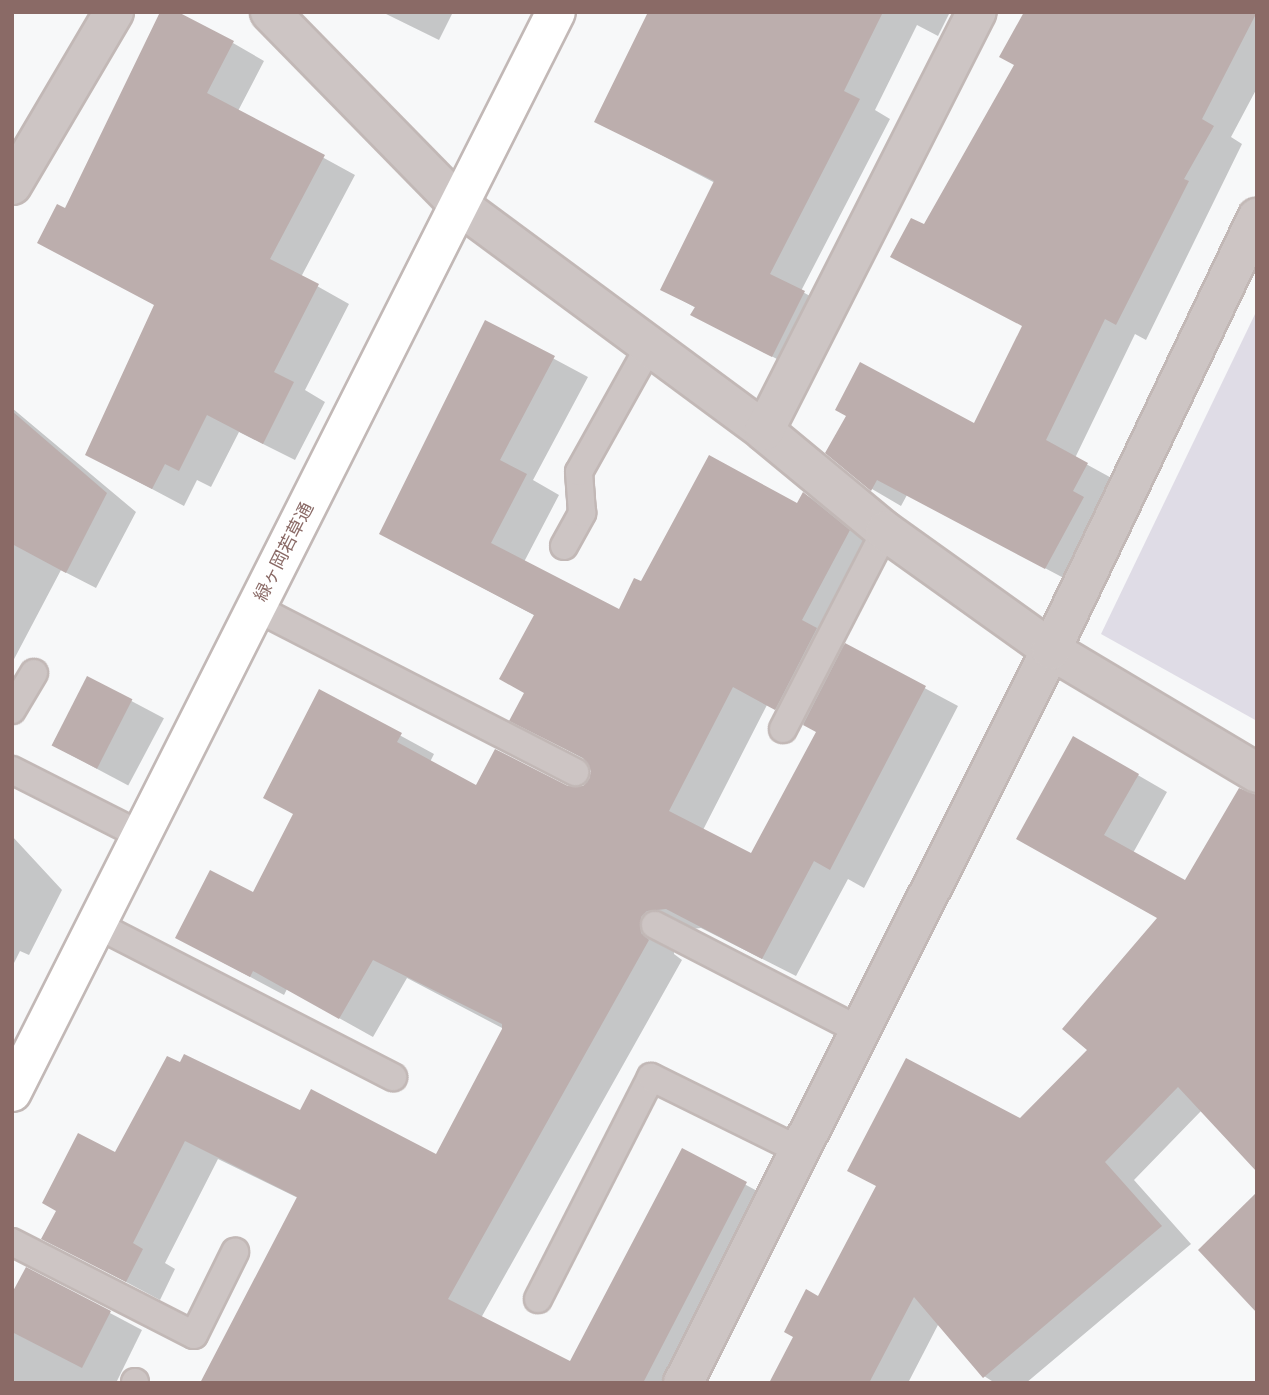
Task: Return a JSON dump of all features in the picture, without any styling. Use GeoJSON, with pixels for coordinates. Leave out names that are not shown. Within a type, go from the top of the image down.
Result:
{"type":"FeatureCollection","features":[{"type":"Feature","properties":{"kind":"street"},"geometry":{"type":"LineString","coordinates":[[18,162],[114,12]]}},
{"type":"Feature","properties":{"kind":"street"},"geometry":{"type":"LineString","coordinates":[[270,12],[459,205],[764,431],[885,531],[1051,650],[1257,773]]}},
{"type":"Feature","properties":{"kind":"street","name":"緑ヶ岡若草通"},"geometry":{"type":"LineString","coordinates":[[12,1092],[555,12]]}},
{"type":"Feature","properties":{"kind":"street"},"geometry":{"type":"LineString","coordinates":[[764,431],[976,12]]}},
{"type":"Feature","properties":{"kind":"street"},"geometry":{"type":"LineString","coordinates":[[683,1383],[1246,264],[1257,218]]}},
{"type":"Feature","properties":{"kind":"lane"},"geometry":{"type":"LineString","coordinates":[[564,547],[582,513],[579,472],[649,347]]}},
{"type":"Feature","properties":{"kind":"lane"},"geometry":{"type":"LineString","coordinates":[[783,729],[885,531]]}},
{"type":"Feature","properties":{"kind":"lane"},"geometry":{"type":"LineString","coordinates":[[256,608],[575,772]]}},
{"type":"Feature","properties":{"kind":"lane"},"geometry":{"type":"LineString","coordinates":[[12,710],[34,673]]}},
{"type":"Feature","properties":{"kind":"lane"},"geometry":{"type":"LineString","coordinates":[[12,770],[142,836]]}},
{"type":"Feature","properties":{"kind":"lane"},"geometry":{"type":"LineString","coordinates":[[97,925],[393,1077]]}},
{"type":"Feature","properties":{"kind":"lane"},"geometry":{"type":"LineString","coordinates":[[655,925],[860,1031]]}},
{"type":"Feature","properties":{"kind":"lane"},"geometry":{"type":"LineString","coordinates":[[538,1299],[651,1077],[799,1150]]}},
{"type":"Feature","properties":{"kind":"lane"},"geometry":{"type":"LineString","coordinates":[[12,1242],[194,1335],[235,1252]]}},
{"type":"Feature","properties":{"kind":"shaded area"},"geometry":{"type":"Polygon","coordinates":[[[1257,310],[1257,721],[1101,634],[1257,310]]]}},
{"type":"Feature","properties":{"kind":"building"},"geometry":{"type":"Polygon","coordinates":[[[160,12],[178,12],[234,41],[207,93],[325,155],[270,259],[319,284],[274,372],[294,382],[263,444],[207,415],[179,471],[165,464],[152,489],[85,455],[154,305],[37,243],[57,204],[65,208],[160,12]]]}},
{"type":"Feature","properties":{"kind":"building"},"geometry":{"type":"Polygon","coordinates":[[[648,12],[883,12],[844,91],[860,99],[770,274],[805,291],[772,357],[690,315],[695,307],[660,290],[714,181],[594,122],[648,12]]]}},
{"type":"Feature","properties":{"kind":"building"},"geometry":{"type":"Polygon","coordinates":[[[1024,12],[1257,12],[1202,119],[1214,126],[1184,179],[1189,181],[1116,325],[1105,319],[1046,440],[1088,463],[1073,491],[1084,497],[1045,569],[877,480],[871,491],[825,453],[846,416],[835,410],[860,362],[974,423],[1022,326],[890,257],[911,218],[924,224],[1014,65],[999,57],[1024,12]]]}},
{"type":"Feature","properties":{"kind":"building"},"geometry":{"type":"Polygon","coordinates":[[[485,320],[555,356],[500,460],[527,474],[491,543],[619,609],[634,578],[641,581],[709,455],[797,503],[803,492],[850,530],[802,620],[817,628],[775,710],[733,687],[669,811],[751,853],[816,732],[803,725],[845,643],[926,686],[830,870],[814,861],[762,959],[666,909],[647,911],[641,917],[641,933],[649,940],[448,1299],[570,1361],[682,1148],[747,1182],[643,1383],[200,1383],[297,1197],[185,1141],[133,1243],[143,1249],[126,1282],[41,1239],[56,1211],[42,1203],[78,1133],[115,1152],[167,1056],[180,1062],[184,1054],[300,1110],[311,1089],[436,1154],[502,1029],[502,1024],[373,960],[339,1019],[253,971],[250,977],[175,938],[210,870],[253,892],[293,814],[263,798],[319,689],[402,733],[397,742],[476,785],[495,749],[568,786],[583,786],[589,779],[591,771],[583,758],[509,721],[524,693],[499,679],[534,615],[379,534],[485,320]]]}},
{"type":"Feature","properties":{"kind":"building"},"geometry":{"type":"Polygon","coordinates":[[[12,411],[107,493],[66,573],[12,544],[12,411]]]}},
{"type":"Feature","properties":{"kind":"building"},"geometry":{"type":"Polygon","coordinates":[[[87,676],[132,699],[97,769],[52,745],[87,676]]]}},
{"type":"Feature","properties":{"kind":"building"},"geometry":{"type":"Polygon","coordinates":[[[1073,736],[1139,774],[1104,835],[1185,880],[1239,788],[1257,795],[1257,1172],[1178,1087],[1105,1162],[1162,1226],[983,1378],[914,1297],[869,1383],[769,1383],[793,1337],[784,1332],[806,1289],[818,1296],[876,1186],[847,1171],[906,1058],[1020,1118],[1087,1050],[1062,1029],[1157,918],[1016,839],[1073,736]]]}},
{"type":"Feature","properties":{"kind":"building"},"geometry":{"type":"Polygon","coordinates":[[[1257,1192],[1257,1313],[1198,1250],[1257,1192]]]}},
{"type":"Feature","properties":{"kind":"building"},"geometry":{"type":"Polygon","coordinates":[[[26,1267],[111,1311],[82,1368],[12,1332],[12,1293],[26,1267]]]}}]}
